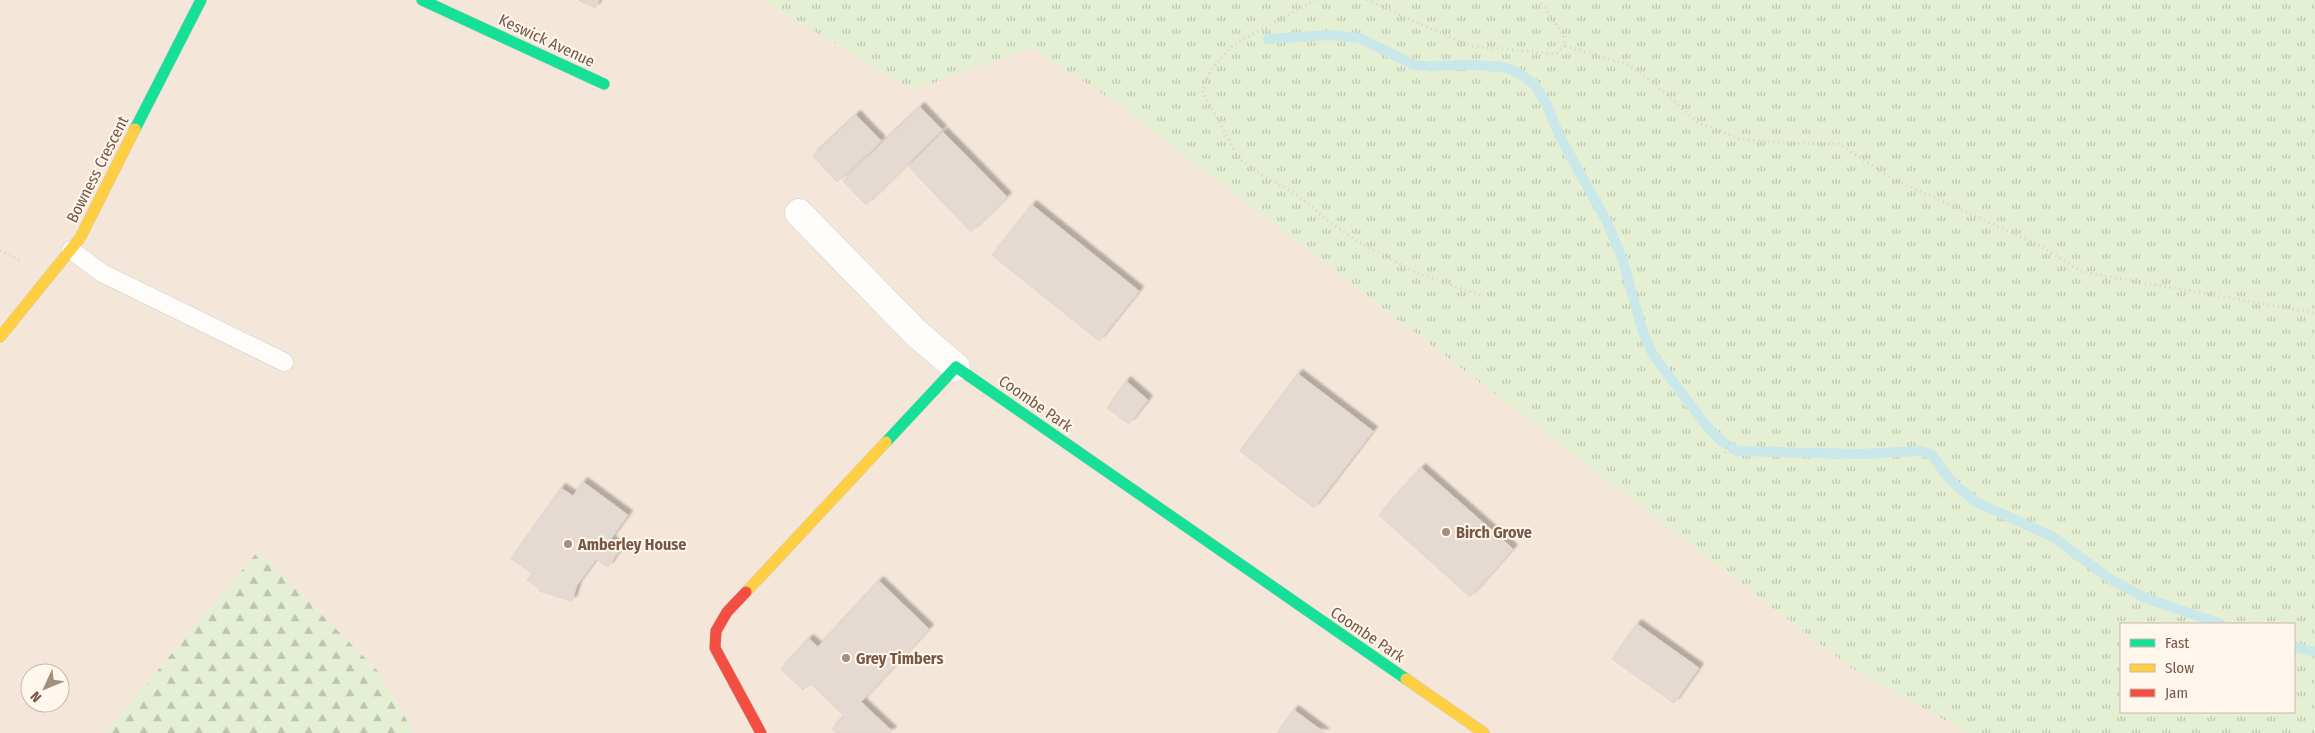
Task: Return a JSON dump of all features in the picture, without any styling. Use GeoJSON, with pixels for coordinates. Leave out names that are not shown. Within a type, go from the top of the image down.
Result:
{"type":"FeatureCollection","features":[{"type":"Feature","properties":{"kind":"street","name":"Bowness Crescent"},"geometry":{"type":"LineString","coordinates":[[0,337],[80,238],[201,0]]}},
{"type":"Feature","properties":{"kind":"street","name":"Keswick Avenue"},"geometry":{"type":"LineString","coordinates":[[422,0],[604,84]]}},
{"type":"Feature","properties":{"kind":"street"},"geometry":{"type":"LineString","coordinates":[[761,733],[716,648],[716,631],[727,612],[956,367],[916,333],[799,213]]}},
{"type":"Feature","properties":{"kind":"street","name":"Coombe Park"},"geometry":{"type":"LineString","coordinates":[[956,367],[1484,733]]}},
{"type":"Feature","properties":{"kind":"lane"},"geometry":{"type":"LineString","coordinates":[[71,250],[102,273],[284,362]]}},
{"type":"Feature","properties":{"kind":"path"},"geometry":{"type":"LineString","coordinates":[[1316,0],[1233,45],[1212,68],[1202,91],[1239,159],[1262,176],[1296,194],[1328,221],[1357,241],[1417,273],[1480,294]]}},
{"type":"Feature","properties":{"kind":"path"},"geometry":{"type":"LineString","coordinates":[[1367,0],[1471,46],[1556,54],[1565,46]]}},
{"type":"Feature","properties":{"kind":"path"},"geometry":{"type":"LineString","coordinates":[[1539,0],[1564,36],[1565,46]]}},
{"type":"Feature","properties":{"kind":"path"},"geometry":{"type":"LineString","coordinates":[[1565,46],[1626,64],[1649,79],[1698,122],[1740,139],[1788,143],[1838,144],[1893,179],[2038,244],[2083,272],[2315,313]]}},
{"type":"Feature","properties":{"kind":"path"},"geometry":{"type":"LineString","coordinates":[[0,251],[25,262]]}},
{"type":"Feature","properties":{"kind":"path"},"geometry":{"type":"LineString","coordinates":[[1725,453],[1730,443]]}},
{"type":"Feature","properties":{"kind":"shaded area"},"geometry":{"type":"Polygon","coordinates":[[[0,0],[761,0],[913,90],[1032,47],[1119,105],[1851,668],[1968,733],[414,733],[379,672],[258,551],[105,733],[0,733],[0,0]]]}},
{"type":"Feature","properties":{"kind":"green space"},"geometry":{"type":"Polygon","coordinates":[[[761,0],[2315,0],[2315,733],[1968,733],[1851,668],[1119,105],[1032,48],[913,90],[761,0]]]}},
{"type":"Feature","properties":{"kind":"green space"},"geometry":{"type":"Polygon","coordinates":[[[258,551],[379,672],[414,733],[105,733],[258,551]]]}},
{"type":"Feature","properties":{"kind":"building"},"geometry":{"type":"Polygon","coordinates":[[[578,0],[599,0],[595,8],[578,0]]]}},
{"type":"Feature","properties":{"kind":"building"},"geometry":{"type":"Polygon","coordinates":[[[920,107],[942,130],[866,205],[843,181],[920,107]]]}},
{"type":"Feature","properties":{"kind":"building"},"geometry":{"type":"Polygon","coordinates":[[[856,115],[881,141],[837,182],[813,156],[856,115]]]}},
{"type":"Feature","properties":{"kind":"building"},"geometry":{"type":"Polygon","coordinates":[[[943,132],[1007,197],[971,232],[908,166],[943,132]]]}},
{"type":"Feature","properties":{"kind":"building"},"geometry":{"type":"Polygon","coordinates":[[[1032,205],[1139,291],[1099,341],[992,255],[1032,205]]]}},
{"type":"Feature","properties":{"kind":"building"},"geometry":{"type":"Polygon","coordinates":[[[1298,374],[1373,431],[1314,508],[1240,451],[1298,374]]]}},
{"type":"Feature","properties":{"kind":"building"},"geometry":{"type":"Polygon","coordinates":[[[1126,381],[1148,400],[1129,424],[1107,408],[1126,381]]]}},
{"type":"Feature","properties":{"kind":"building","name":"Birch Grove"},"geometry":{"type":"Polygon","coordinates":[[[1421,468],[1513,549],[1470,597],[1379,515],[1421,468]]]}},
{"type":"Feature","properties":{"kind":"building","name":"Amberley House"},"geometry":{"type":"Polygon","coordinates":[[[583,482],[628,515],[610,540],[621,548],[608,567],[596,559],[577,585],[572,601],[539,591],[540,589],[527,580],[532,573],[511,559],[561,488],[573,496],[583,482]]]}},
{"type":"Feature","properties":{"kind":"building","name":"Grey Timbers"},"geometry":{"type":"Polygon","coordinates":[[[879,581],[929,629],[861,702],[892,731],[890,733],[837,733],[832,729],[844,716],[810,683],[803,690],[781,669],[809,639],[818,647],[879,581]]]}},
{"type":"Feature","properties":{"kind":"building"},"geometry":{"type":"Polygon","coordinates":[[[1637,624],[1699,668],[1674,703],[1612,659],[1637,624]]]}},
{"type":"Feature","properties":{"kind":"building"},"geometry":{"type":"Polygon","coordinates":[[[1294,710],[1325,733],[1277,733],[1294,710]]]}},
{"type":"Feature","properties":{"kind":"waterway"},"geometry":{"type":"LineString","coordinates":[[1268,39],[1330,35],[1359,38],[1412,64],[1423,66],[1473,65],[1504,67],[1518,73],[1534,84],[1547,105],[1559,135],[1607,222],[1622,258],[1642,329],[1653,355],[1705,424],[1720,440],[1737,451],[1860,454],[1919,451],[1931,454],[1952,482],[1976,502],[2053,537],[2110,579],[2145,598],[2218,623]]}},
{"type":"Feature","properties":{"kind":"waterway"},"geometry":{"type":"LineString","coordinates":[[2295,647],[2315,652]]}},
{"type":"Feature","properties":{"kind":"traffic: fast"},"geometry":{"type":"LineString","coordinates":[[135,129],[201,0]]}},
{"type":"Feature","properties":{"kind":"traffic: fast"},"geometry":{"type":"LineString","coordinates":[[422,0],[604,84]]}},
{"type":"Feature","properties":{"kind":"traffic: fast"},"geometry":{"type":"LineString","coordinates":[[886,442],[956,367],[1406,679]]}},
{"type":"Feature","properties":{"kind":"traffic: slow"},"geometry":{"type":"LineString","coordinates":[[0,337],[80,238],[135,129]]}},
{"type":"Feature","properties":{"kind":"traffic: slow"},"geometry":{"type":"LineString","coordinates":[[746,592],[886,442]]}},
{"type":"Feature","properties":{"kind":"traffic: slow"},"geometry":{"type":"LineString","coordinates":[[1406,679],[1484,733]]}},
{"type":"Feature","properties":{"kind":"traffic: jam"},"geometry":{"type":"LineString","coordinates":[[746,592],[727,612],[716,631],[715,648],[761,733]]}},
{"type":"Feature","properties":{"kind":"place","name":"Birch Grove"},"geometry":{"type":"Point","coordinates":[1446,532]}},
{"type":"Feature","properties":{"kind":"place","name":"Amberley House"},"geometry":{"type":"Point","coordinates":[568,544]}},
{"type":"Feature","properties":{"kind":"place","name":"Grey Timbers"},"geometry":{"type":"Point","coordinates":[846,658]}}]}
